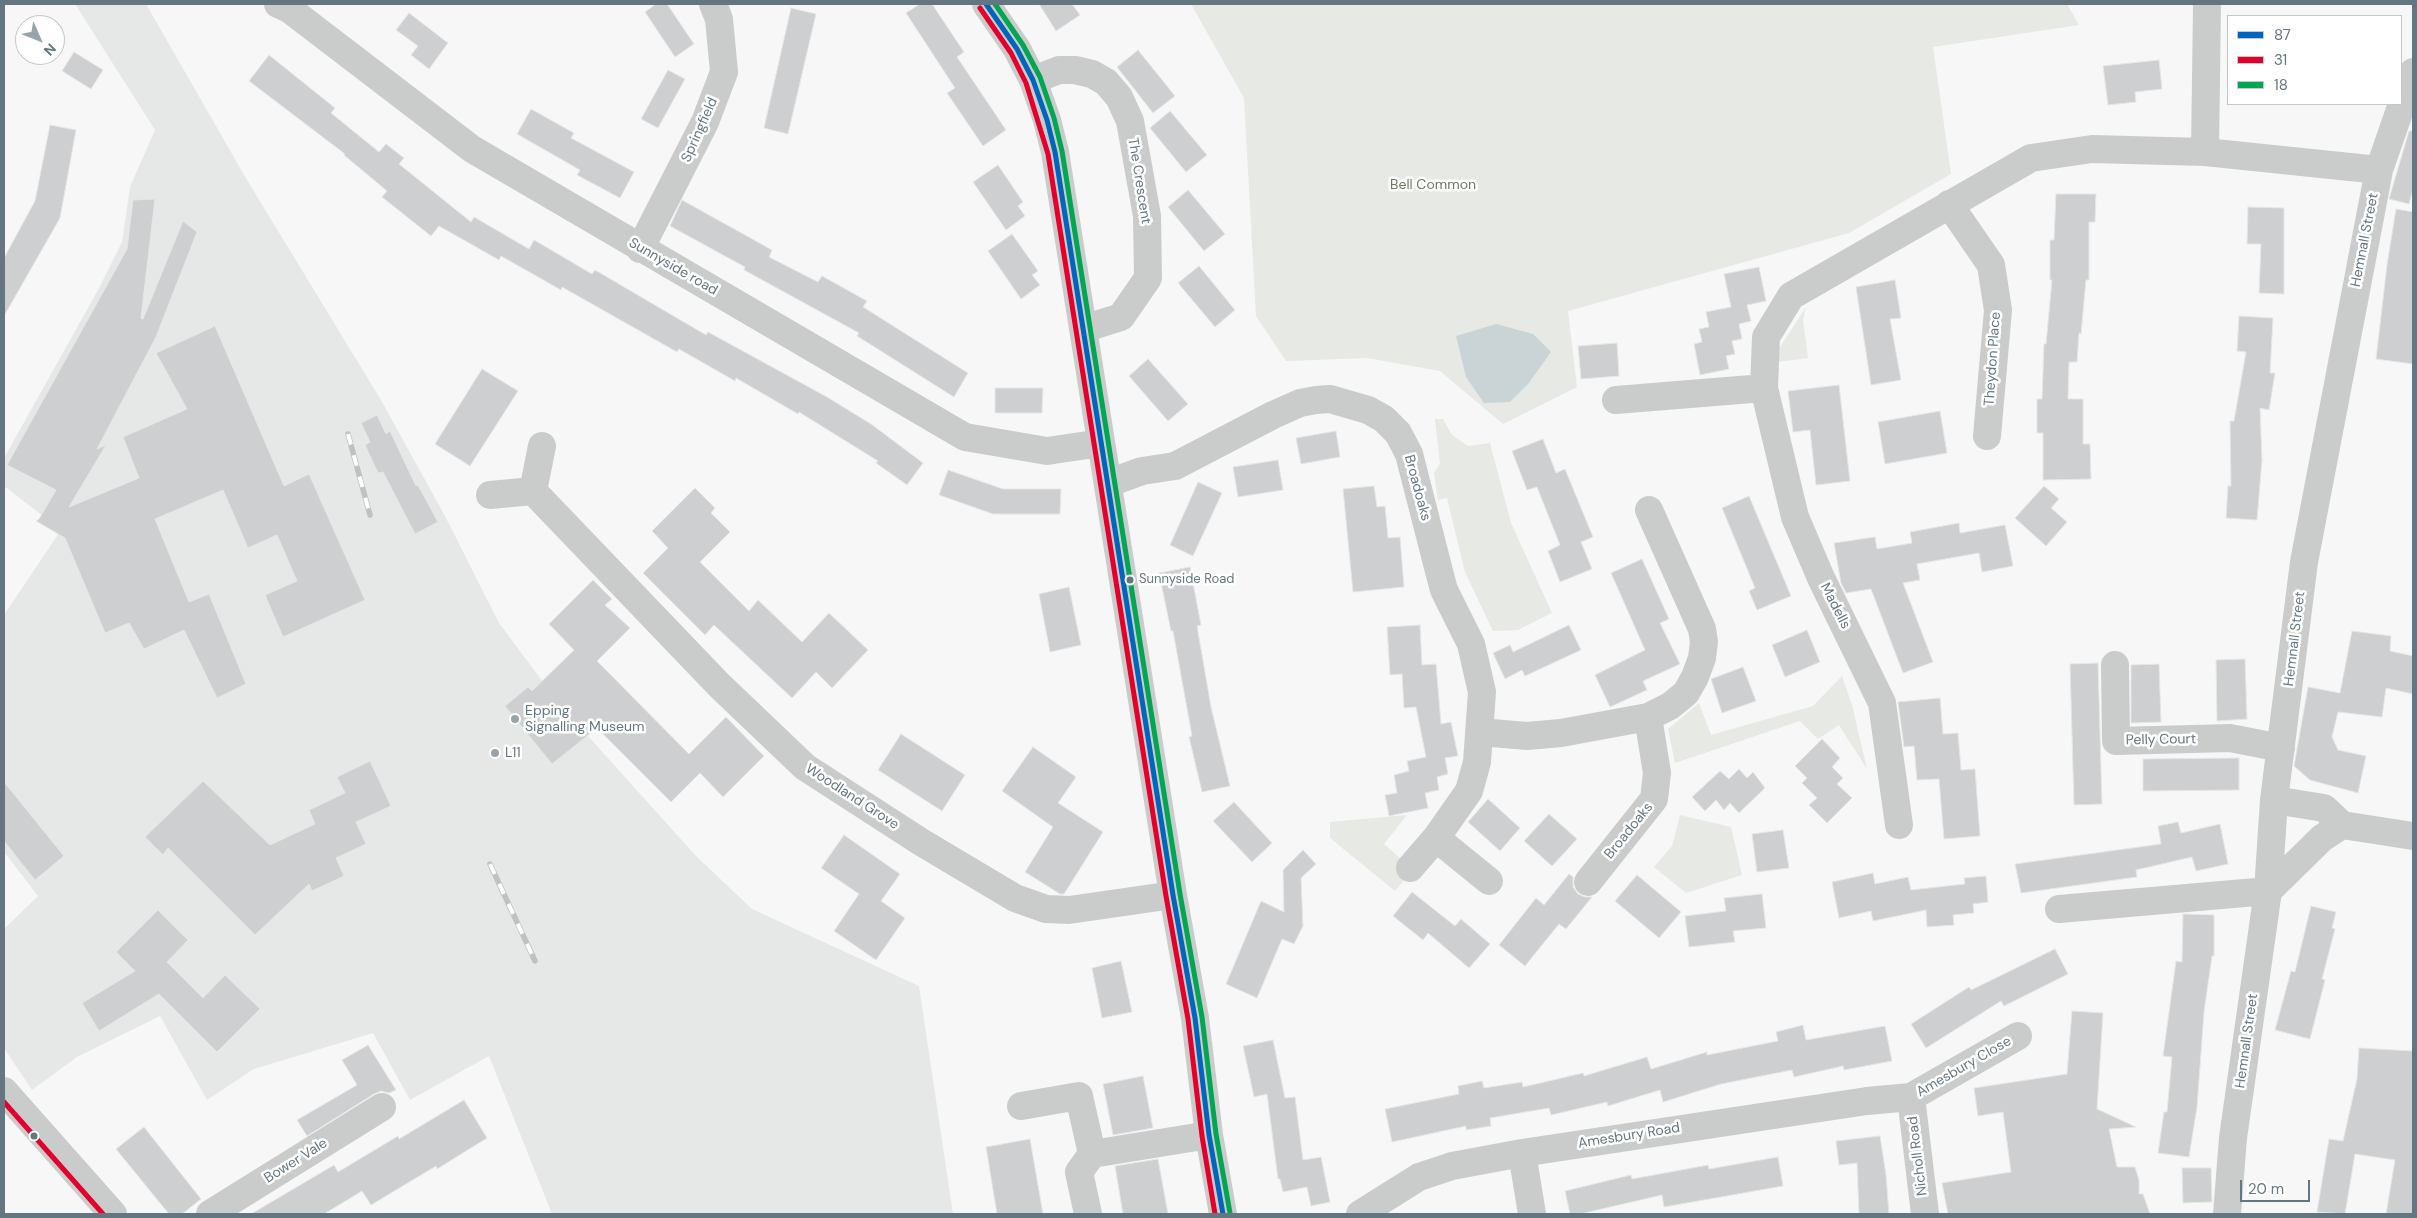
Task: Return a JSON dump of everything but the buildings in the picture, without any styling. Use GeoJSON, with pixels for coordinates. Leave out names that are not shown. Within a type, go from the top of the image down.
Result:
{"type":"FeatureCollection","features":[{"type":"Feature","properties":{"kind":"street","name":"Sunnyside road"},"geometry":{"type":"LineString","coordinates":[[278,4],[289,9],[472,149],[965,437],[1047,451],[1101,443]]}},
{"type":"Feature","properties":{"kind":"street","name":"Springfield"},"geometry":{"type":"LineString","coordinates":[[640,248],[706,122],[724,72],[719,19],[713,4]]}},
{"type":"Feature","properties":{"kind":"street"},"geometry":{"type":"LineString","coordinates":[[986,4],[1017,49],[1033,80],[1047,120],[1055,152],[1173,895],[1195,1018],[1209,1135],[1223,1214]]}},
{"type":"Feature","properties":{"kind":"street"},"geometry":{"type":"LineString","coordinates":[[2205,152],[2207,4]]}},
{"type":"Feature","properties":{"kind":"street","name":"The Crescent"},"geometry":{"type":"LineString","coordinates":[[1033,80],[1059,70],[1075,70],[1092,74],[1106,82],[1119,97],[1130,121],[1147,216],[1148,278],[1121,317],[1083,329]]}},
{"type":"Feature","properties":{"kind":"street","name":"Hemnall Street"},"geometry":{"type":"LineString","coordinates":[[2402,104],[2413,72]]}},
{"type":"Feature","properties":{"kind":"street","name":"Hemnall Street"},"geometry":{"type":"LineString","coordinates":[[2227,1214],[2233,1138],[2268,891],[2274,800],[2304,562],[2379,170],[2402,105]]}},
{"type":"Feature","properties":{"kind":"street"},"geometry":{"type":"LineString","coordinates":[[1949,204],[2031,158],[2092,149],[2205,152],[2379,170]]}},
{"type":"Feature","properties":{"kind":"street","name":"Madells"},"geometry":{"type":"LineString","coordinates":[[1899,825],[1882,703],[1821,578],[1795,516],[1764,388],[1766,337],[1791,296],[1949,204]]}},
{"type":"Feature","properties":{"kind":"street","name":"Theydon Place"},"geometry":{"type":"LineString","coordinates":[[1949,204],[1991,264],[1998,310],[1987,436]]}},
{"type":"Feature","properties":{"kind":"street"},"geometry":{"type":"LineString","coordinates":[[1616,400],[1764,388]]}},
{"type":"Feature","properties":{"kind":"street","name":"Broadoaks"},"geometry":{"type":"LineString","coordinates":[[1109,483],[1142,471],[1175,466],[1300,403],[1330,399],[1368,410],[1384,419],[1398,433],[1409,454],[1444,590],[1471,644],[1482,692],[1477,762],[1469,791],[1436,838],[1410,868]]}},
{"type":"Feature","properties":{"kind":"street"},"geometry":{"type":"LineString","coordinates":[[490,495],[533,491],[542,446]]}},
{"type":"Feature","properties":{"kind":"street","name":"Woodland Grove"},"geometry":{"type":"LineString","coordinates":[[533,491],[719,685],[805,768],[921,842],[1016,898],[1046,909],[1069,910],[1173,895]]}},
{"type":"Feature","properties":{"kind":"street"},"geometry":{"type":"LineString","coordinates":[[1480,732],[1526,736],[1561,733],[1648,717],[1670,706],[1686,693],[1695,678],[1702,658],[1704,642],[1702,629],[1649,510]]}},
{"type":"Feature","properties":{"kind":"street","name":"Pelly Court"},"geometry":{"type":"LineString","coordinates":[[2115,665],[2116,741],[2230,738],[2280,748]]}},
{"type":"Feature","properties":{"kind":"street","name":"Broadoaks"},"geometry":{"type":"LineString","coordinates":[[1588,882],[1654,799],[1657,773],[1648,717]]}},
{"type":"Feature","properties":{"kind":"street"},"geometry":{"type":"LineString","coordinates":[[2274,800],[2324,808],[2342,825],[2413,836]]}},
{"type":"Feature","properties":{"kind":"street"},"geometry":{"type":"LineString","coordinates":[[2059,909],[2268,891],[2322,838],[2342,825]]}},
{"type":"Feature","properties":{"kind":"street"},"geometry":{"type":"LineString","coordinates":[[1436,838],[1488,881]]}},
{"type":"Feature","properties":{"kind":"street","name":"Amesbury Close"},"geometry":{"type":"LineString","coordinates":[[1911,1097],[2018,1036]]}},
{"type":"Feature","properties":{"kind":"street"},"geometry":{"type":"LineString","coordinates":[[5,1095],[113,1214]]}},
{"type":"Feature","properties":{"kind":"street"},"geometry":{"type":"LineString","coordinates":[[1021,1106],[1079,1096],[1092,1154]]}},
{"type":"Feature","properties":{"kind":"street","name":"Amesbury Road"},"geometry":{"type":"LineString","coordinates":[[1360,1214],[1419,1177],[1452,1166],[1522,1153],[1857,1102],[1911,1097]]}},
{"type":"Feature","properties":{"kind":"street","name":"Nicholl Road"},"geometry":{"type":"LineString","coordinates":[[1911,1097],[1925,1214]]}},
{"type":"Feature","properties":{"kind":"street","name":"Bower Vale"},"geometry":{"type":"LineString","coordinates":[[210,1214],[382,1107]]}},
{"type":"Feature","properties":{"kind":"street"},"geometry":{"type":"LineString","coordinates":[[1088,1214],[1079,1172],[1092,1154],[1209,1135]]}},
{"type":"Feature","properties":{"kind":"street"},"geometry":{"type":"LineString","coordinates":[[1522,1153],[1532,1214]]}},
{"type":"Feature","properties":{"kind":"shaded area"},"geometry":{"type":"Polygon","coordinates":[[[75,4],[146,4],[247,180],[381,400],[445,516],[499,623],[561,706],[696,856],[752,909],[919,986],[953,1214],[552,1214],[489,1056],[410,1100],[373,1033],[254,1069],[207,1100],[160,1016],[77,1057],[32,1090],[4,1048],[4,929],[38,896],[4,852],[4,615],[61,530],[4,486],[4,458],[98,290],[122,242],[130,187],[155,130],[75,4]]]}},
{"type":"Feature","properties":{"kind":"shaded area"},"geometry":{"type":"Polygon","coordinates":[[[1496,324],[1533,334],[1551,352],[1528,384],[1510,402],[1484,403],[1466,377],[1456,336],[1496,324]]]}},
{"type":"Feature","properties":{"kind":"green space","name":"Bell Common"},"geometry":{"type":"Polygon","coordinates":[[[1191,4],[2067,4],[2079,25],[1933,47],[1951,174],[1849,233],[1568,311],[1577,387],[1503,424],[1440,371],[1367,358],[1286,361],[1256,316],[1244,98],[1191,4]]]}},
{"type":"Feature","properties":{"kind":"green space"},"geometry":{"type":"Polygon","coordinates":[[[1806,307],[1803,320],[1808,358],[1777,362],[1780,347],[1806,307]]]}},
{"type":"Feature","properties":{"kind":"green space"},"geometry":{"type":"Polygon","coordinates":[[[1435,419],[1443,419],[1452,435],[1468,446],[1490,443],[1511,523],[1552,613],[1518,630],[1493,631],[1465,572],[1447,498],[1438,500],[1434,473],[1440,464],[1435,419]]]}},
{"type":"Feature","properties":{"kind":"green space"},"geometry":{"type":"Polygon","coordinates":[[[1842,676],[1852,705],[1867,769],[1839,725],[1818,739],[1800,721],[1675,763],[1668,729],[1699,703],[1711,735],[1813,706],[1842,676]]]}},
{"type":"Feature","properties":{"kind":"green space"},"geometry":{"type":"Polygon","coordinates":[[[1407,815],[1384,844],[1402,860],[1409,874],[1395,891],[1330,838],[1330,822],[1407,815]]]}},
{"type":"Feature","properties":{"kind":"green space"},"geometry":{"type":"Polygon","coordinates":[[[1680,815],[1731,827],[1742,875],[1686,893],[1654,867],[1672,846],[1680,815]]]}},
{"type":"Feature","properties":{"kind":"railway"},"geometry":{"type":"LineString","coordinates":[[348,434],[370,515]]}},
{"type":"Feature","properties":{"kind":"railway"},"geometry":{"type":"LineString","coordinates":[[490,864],[535,961]]}},
{"type":"Feature","properties":{"kind":"transit line","name":"87"},"geometry":{"type":"LineString","coordinates":[[986,4],[1017,49],[1033,80],[1047,120],[1055,152],[1173,895],[1195,1018],[1209,1135],[1223,1214]]}},
{"type":"Feature","properties":{"kind":"transit line","name":"18"},"geometry":{"type":"LineString","coordinates":[[995,4],[1023,45],[1040,77],[1054,118],[1062,151],[1180,894],[1202,1017],[1216,1134],[1230,1213]]}},
{"type":"Feature","properties":{"kind":"transit line","name":"31"},"geometry":{"type":"LineString","coordinates":[[980,8],[1011,53],[1026,83],[1048,154],[1166,896],[1188,1019],[1202,1136],[1215,1214]]}},
{"type":"Feature","properties":{"kind":"transit line","name":"31"},"geometry":{"type":"LineString","coordinates":[[4,1102],[103,1214]]}},
{"type":"Feature","properties":{"kind":"place","name":"Sunnyside Road"},"geometry":{"type":"Point","coordinates":[1130,580]}},
{"type":"Feature","properties":{"kind":"place","name":"Epping Signalling Museum"},"geometry":{"type":"Point","coordinates":[515,719]}},
{"type":"Feature","properties":{"kind":"place","name":"L11"},"geometry":{"type":"Point","coordinates":[495,753]}}]}
